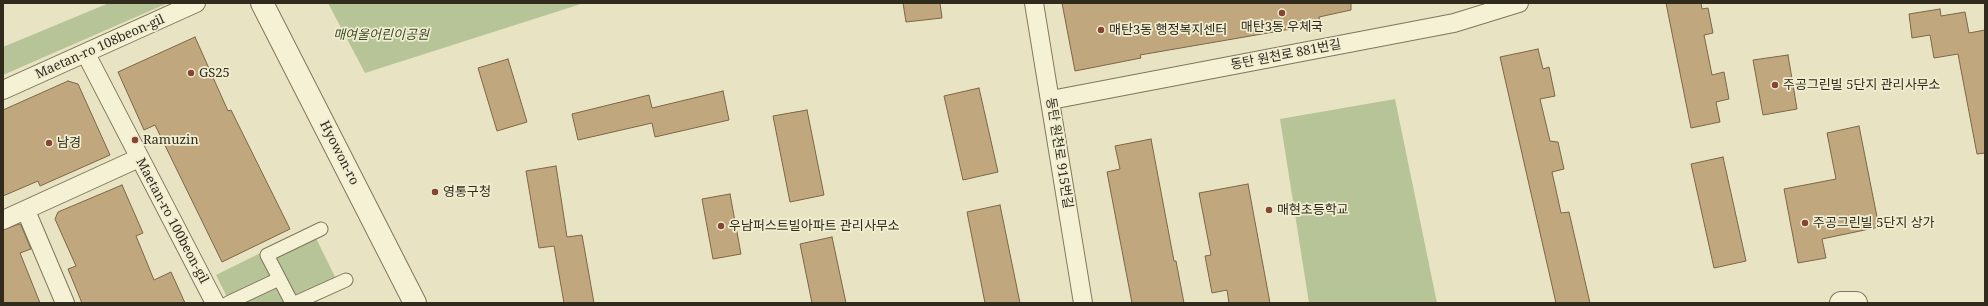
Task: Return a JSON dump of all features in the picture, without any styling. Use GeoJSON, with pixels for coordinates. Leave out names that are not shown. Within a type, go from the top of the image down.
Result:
{"type":"FeatureCollection","features":[{"type":"Feature","properties":{"kind":"street","name":"Maetan-ro 108beon-gil"},"geometry":{"type":"LineString","coordinates":[[3,90],[86,54],[196,3]]}},
{"type":"Feature","properties":{"kind":"street","name":"Hyowon-ro"},"geometry":{"type":"LineString","coordinates":[[262,3],[415,303]]}},
{"type":"Feature","properties":{"kind":"street","name":"동탄 원천로 915번길"},"geometry":{"type":"LineString","coordinates":[[1034,3],[1083,303]]}},
{"type":"Feature","properties":{"kind":"street","name":"동탄 원천로 881번길"},"geometry":{"type":"LineString","coordinates":[[1051,100],[1454,23],[1519,3]]}},
{"type":"Feature","properties":{"kind":"street","name":"Maetan-ro 100beon-gil"},"geometry":{"type":"LineString","coordinates":[[86,54],[215,303]]}},
{"type":"Feature","properties":{"kind":"street"},"geometry":{"type":"LineString","coordinates":[[3,220],[26,211],[139,158]]}},
{"type":"Feature","properties":{"kind":"street"},"geometry":{"type":"LineString","coordinates":[[26,211],[65,303]]}},
{"type":"Feature","properties":{"kind":"street"},"geometry":{"type":"LineString","coordinates":[[292,303],[267,255],[321,229]]}},
{"type":"Feature","properties":{"kind":"street"},"geometry":{"type":"LineString","coordinates":[[228,303],[279,279]]}},
{"type":"Feature","properties":{"kind":"street"},"geometry":{"type":"LineString","coordinates":[[295,303],[346,280]]}},
{"type":"Feature","properties":{"kind":"street"},"geometry":{"type":"LineString","coordinates":[[1841,303],[1856,303]]}},
{"type":"Feature","properties":{"kind":"green space"},"geometry":{"type":"Polygon","coordinates":[[[109,3],[168,3],[3,75],[3,47],[109,3]]]}},
{"type":"Feature","properties":{"kind":"green space","name":"매여울어린이공원"},"geometry":{"type":"Polygon","coordinates":[[[328,3],[584,3],[365,73],[328,3]]]}},
{"type":"Feature","properties":{"kind":"green space"},"geometry":{"type":"Polygon","coordinates":[[[1395,99],[1437,303],[1309,303],[1280,119],[1395,99]]]}},
{"type":"Feature","properties":{"kind":"green space"},"geometry":{"type":"Polygon","coordinates":[[[311,228],[340,287],[306,303],[230,303],[216,275],[311,228]]]}},
{"type":"Feature","properties":{"kind":"building"},"geometry":{"type":"Polygon","coordinates":[[[903,3],[940,3],[942,18],[906,22],[903,3]]]}},
{"type":"Feature","properties":{"kind":"building"},"geometry":{"type":"Polygon","coordinates":[[[1062,3],[1351,3],[1351,10],[1319,17],[1320,24],[1140,55],[1141,58],[1075,71],[1062,3]]]}},
{"type":"Feature","properties":{"kind":"building"},"geometry":{"type":"Polygon","coordinates":[[[1666,3],[1701,3],[1702,9],[1708,8],[1713,33],[1704,35],[1712,75],[1724,72],[1729,99],[1716,102],[1720,122],[1691,128],[1666,3]]]}},
{"type":"Feature","properties":{"kind":"building"},"geometry":{"type":"Polygon","coordinates":[[[1940,9],[1941,16],[1965,12],[1969,33],[1985,30],[1985,153],[1977,154],[1958,54],[1934,58],[1930,35],[1912,38],[1909,14],[1940,9]]]}},
{"type":"Feature","properties":{"kind":"building"},"geometry":{"type":"Polygon","coordinates":[[[195,37],[228,111],[231,110],[290,229],[222,262],[155,125],[144,130],[118,72],[195,37]]]}},
{"type":"Feature","properties":{"kind":"building"},"geometry":{"type":"Polygon","coordinates":[[[1538,49],[1543,69],[1549,67],[1555,96],[1540,99],[1550,141],[1558,142],[1564,169],[1552,172],[1561,213],[1569,212],[1590,303],[1556,303],[1500,57],[1538,49]]]}},
{"type":"Feature","properties":{"kind":"building","name":"주공그린빌 5단지 관리사무소"},"geometry":{"type":"Polygon","coordinates":[[[1788,55],[1797,109],[1763,115],[1753,60],[1788,55]]]}},
{"type":"Feature","properties":{"kind":"building"},"geometry":{"type":"Polygon","coordinates":[[[508,59],[527,122],[497,131],[478,68],[508,59]]]}},
{"type":"Feature","properties":{"kind":"building"},"geometry":{"type":"Polygon","coordinates":[[[68,81],[78,84],[110,155],[40,186],[38,181],[3,196],[3,110],[68,81]]]}},
{"type":"Feature","properties":{"kind":"building"},"geometry":{"type":"Polygon","coordinates":[[[979,88],[998,172],[963,180],[944,96],[979,88]]]}},
{"type":"Feature","properties":{"kind":"building"},"geometry":{"type":"Polygon","coordinates":[[[723,91],[729,120],[655,137],[652,123],[578,140],[572,114],[649,95],[652,108],[723,91]]]}},
{"type":"Feature","properties":{"kind":"building"},"geometry":{"type":"Polygon","coordinates":[[[807,110],[824,195],[790,202],[773,116],[807,110]]]}},
{"type":"Feature","properties":{"kind":"building"},"geometry":{"type":"Polygon","coordinates":[[[1859,126],[1879,227],[1822,239],[1826,258],[1798,263],[1784,189],[1836,179],[1827,133],[1859,126]]]}},
{"type":"Feature","properties":{"kind":"building"},"geometry":{"type":"Polygon","coordinates":[[[1151,139],[1174,261],[1176,261],[1184,303],[1132,303],[1107,172],[1120,169],[1115,146],[1151,139]]]}},
{"type":"Feature","properties":{"kind":"building"},"geometry":{"type":"Polygon","coordinates":[[[1723,157],[1746,261],[1714,268],[1691,164],[1723,157]]]}},
{"type":"Feature","properties":{"kind":"building"},"geometry":{"type":"Polygon","coordinates":[[[556,166],[567,237],[582,235],[594,303],[564,303],[554,246],[539,248],[526,171],[556,166]]]}},
{"type":"Feature","properties":{"kind":"building"},"geometry":{"type":"Polygon","coordinates":[[[1248,184],[1270,303],[1229,303],[1227,290],[1212,293],[1205,256],[1211,255],[1199,193],[1248,184]]]}},
{"type":"Feature","properties":{"kind":"building"},"geometry":{"type":"Polygon","coordinates":[[[122,185],[143,233],[136,236],[154,280],[171,272],[185,303],[82,303],[68,269],[76,266],[55,219],[58,212],[122,185]]]}},
{"type":"Feature","properties":{"kind":"building","name":"우남퍼스트빌아파트 관리사무소"},"geometry":{"type":"Polygon","coordinates":[[[730,194],[741,254],[713,259],[702,199],[730,194]]]}},
{"type":"Feature","properties":{"kind":"building"},"geometry":{"type":"Polygon","coordinates":[[[1000,205],[1020,303],[985,303],[967,212],[1000,205]]]}},
{"type":"Feature","properties":{"kind":"building"},"geometry":{"type":"Polygon","coordinates":[[[19,224],[21,225],[31,249],[20,253],[40,303],[3,303],[3,230],[19,224]]]}},
{"type":"Feature","properties":{"kind":"building"},"geometry":{"type":"Polygon","coordinates":[[[832,237],[846,303],[812,303],[800,244],[832,237]]]}},
{"type":"Feature","properties":{"kind":"place","name":"매탄3동 우체국"},"geometry":{"type":"Point","coordinates":[1282,13]}},
{"type":"Feature","properties":{"kind":"place","name":"매탄3동 행정복지센터"},"geometry":{"type":"Point","coordinates":[1101,30]}},
{"type":"Feature","properties":{"kind":"place","name":"GS25"},"geometry":{"type":"Point","coordinates":[191,73]}},
{"type":"Feature","properties":{"kind":"place","name":"주공그린빌 5단지 관리사무소"},"geometry":{"type":"Point","coordinates":[1775,85]}},
{"type":"Feature","properties":{"kind":"place","name":"Ramuzin"},"geometry":{"type":"Point","coordinates":[135,140]}},
{"type":"Feature","properties":{"kind":"place","name":"남경"},"geometry":{"type":"Point","coordinates":[49,143]}},
{"type":"Feature","properties":{"kind":"place","name":"영통구청"},"geometry":{"type":"Point","coordinates":[435,192]}},
{"type":"Feature","properties":{"kind":"place","name":"매현초등학교"},"geometry":{"type":"Point","coordinates":[1269,210]}},
{"type":"Feature","properties":{"kind":"place","name":"주공그린빌 5단지 상가"},"geometry":{"type":"Point","coordinates":[1805,223]}},
{"type":"Feature","properties":{"kind":"place","name":"우남퍼스트빌아파트 관리사무소"},"geometry":{"type":"Point","coordinates":[721,226]}}]}
